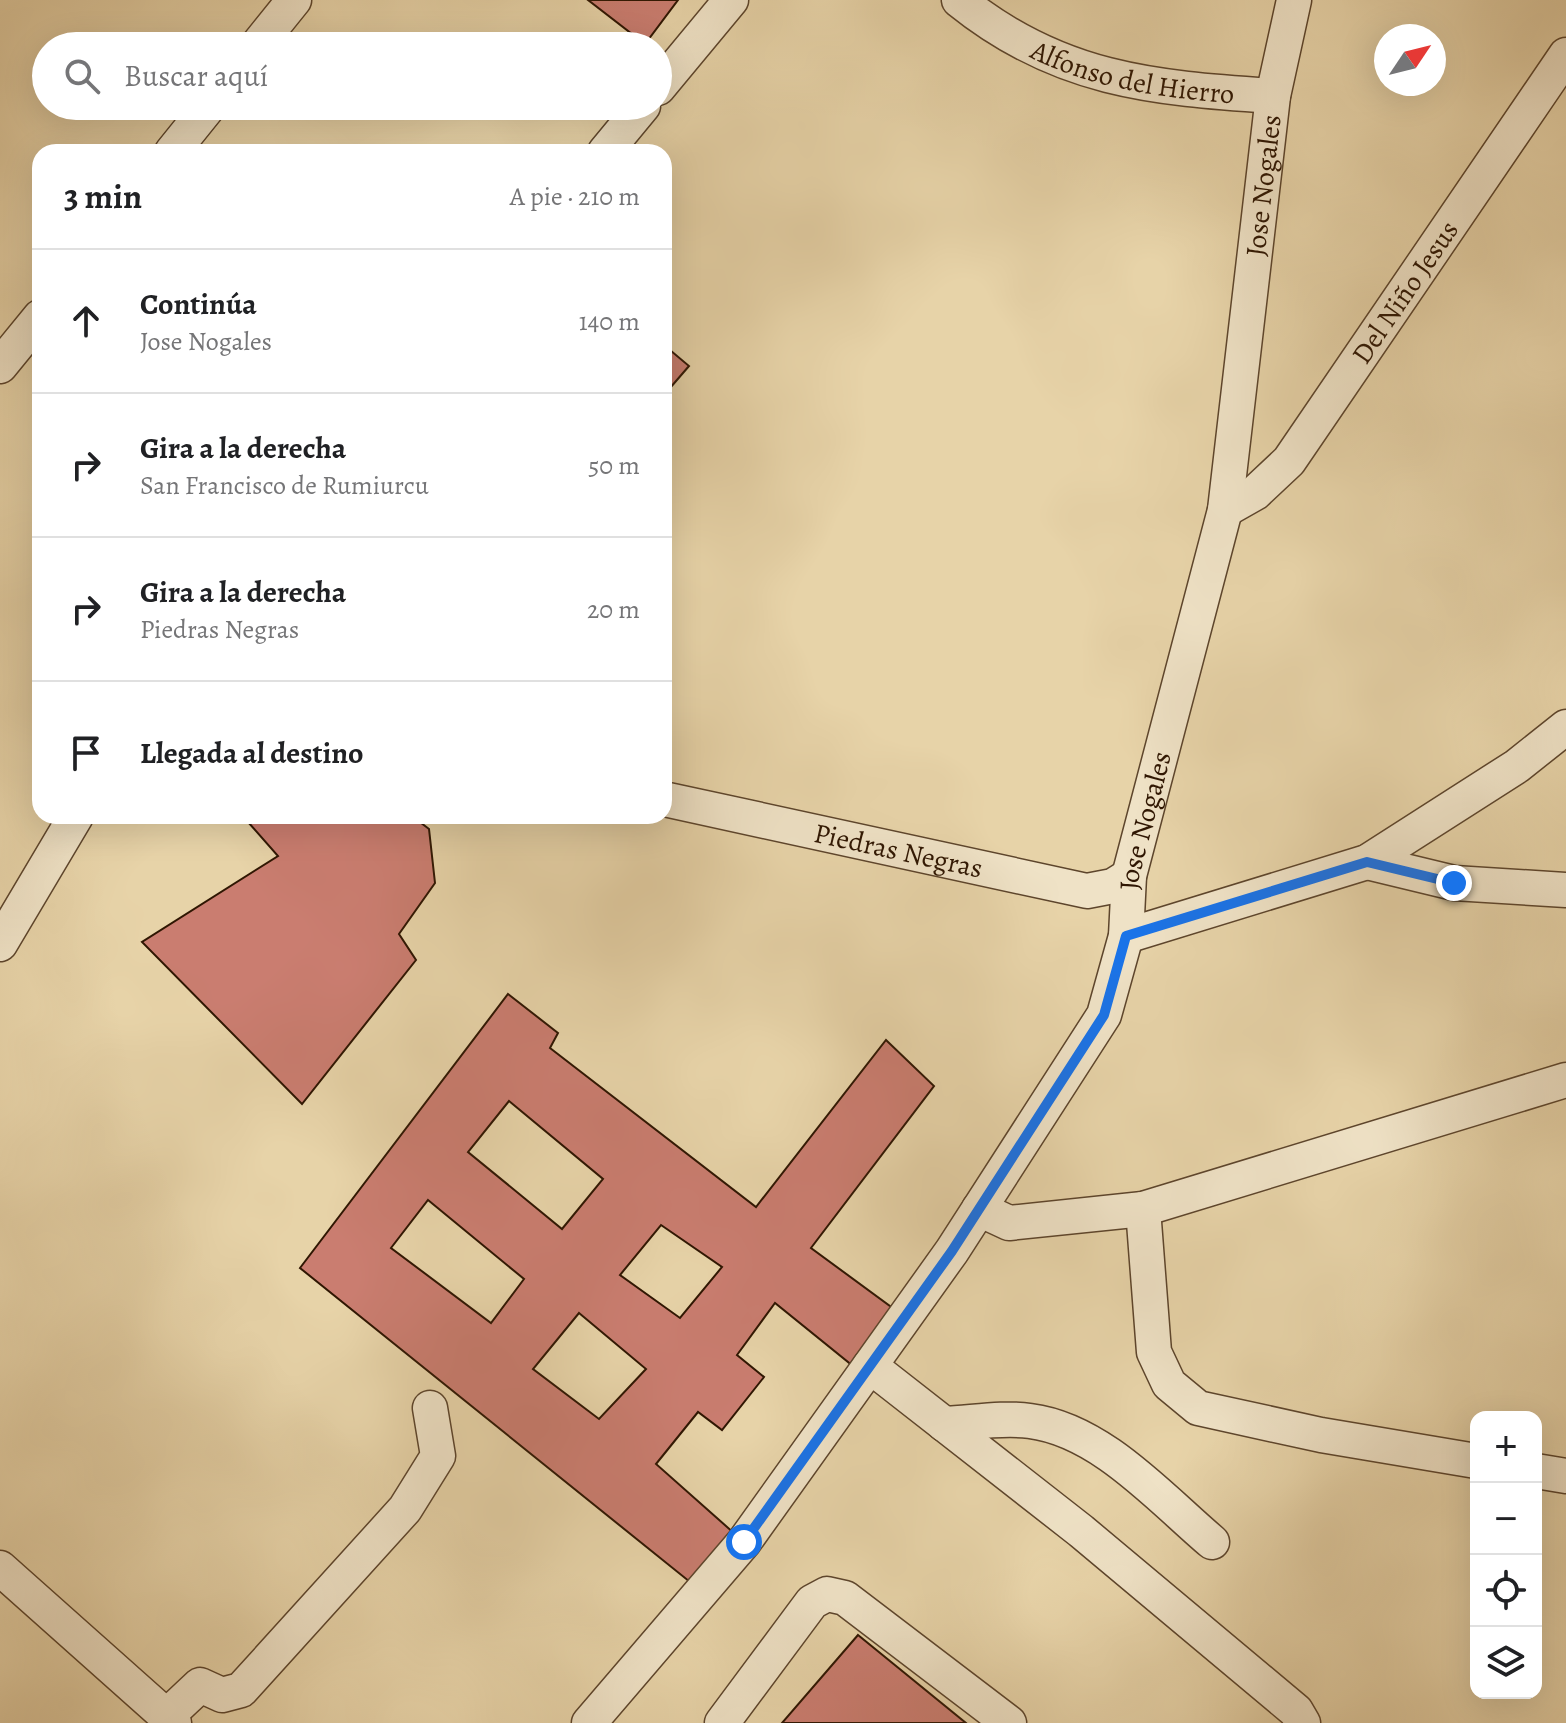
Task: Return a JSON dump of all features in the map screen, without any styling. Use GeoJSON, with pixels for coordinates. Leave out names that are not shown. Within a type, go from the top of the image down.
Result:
{"type":"FeatureCollection","features":[{"type":"Feature","properties":{"kind":"street"},"geometry":{"type":"LineString","coordinates":[[268,32],[294,0]]}},
{"type":"Feature","properties":{"kind":"street"},"geometry":{"type":"LineString","coordinates":[[672,71],[731,0]]}},
{"type":"Feature","properties":{"kind":"street","name":"Alfonso del Hierro"},"geometry":{"type":"LineString","coordinates":[[959,0],[1032,49],[1085,70],[1162,88],[1273,96]]}},
{"type":"Feature","properties":{"kind":"street","name":"Jose Nogales"},"geometry":{"type":"LineString","coordinates":[[589,1723],[744,1542],[979,1209],[1104,1015],[1126,936],[1129,876],[1225,510],[1273,96],[1294,0]]}},
{"type":"Feature","properties":{"kind":"street","name":"Del Niño Jesus"},"geometry":{"type":"LineString","coordinates":[[1225,510],[1255,493],[1289,461],[1566,55]]}},
{"type":"Feature","properties":{"kind":"street"},"geometry":{"type":"LineString","coordinates":[[178,144],[198,120]]}},
{"type":"Feature","properties":{"kind":"street"},"geometry":{"type":"LineString","coordinates":[[612,144],[631,120]]}},
{"type":"Feature","properties":{"kind":"street"},"geometry":{"type":"LineString","coordinates":[[0,366],[32,327]]}},
{"type":"Feature","properties":{"kind":"street"},"geometry":{"type":"LineString","coordinates":[[1126,936],[1367,862],[1517,766],[1566,727]]}},
{"type":"Feature","properties":{"kind":"street","name":"Piedras Negras"},"geometry":{"type":"LineString","coordinates":[[672,801],[1087,891],[1113,886],[1129,876]]}},
{"type":"Feature","properties":{"kind":"street"},"geometry":{"type":"LineString","coordinates":[[0,944],[71,824]]}},
{"type":"Feature","properties":{"kind":"street"},"geometry":{"type":"LineString","coordinates":[[1367,862],[1454,883],[1566,890]]}},
{"type":"Feature","properties":{"kind":"street"},"geometry":{"type":"LineString","coordinates":[[979,1209],[1009,1223],[1143,1209],[1566,1080]]}},
{"type":"Feature","properties":{"kind":"street"},"geometry":{"type":"LineString","coordinates":[[1143,1209],[1154,1352],[1169,1384],[1198,1408],[1321,1435],[1470,1460]]}},
{"type":"Feature","properties":{"kind":"street"},"geometry":{"type":"LineString","coordinates":[[870,1366],[1149,1587],[1296,1711],[1303,1723]]}},
{"type":"Feature","properties":{"kind":"street"},"geometry":{"type":"LineString","coordinates":[[0,1568],[171,1719],[200,1685],[222,1695],[241,1690],[405,1509],[438,1456],[430,1408]]}},
{"type":"Feature","properties":{"kind":"street"},"geometry":{"type":"LineString","coordinates":[[944,1424],[1027,1420],[1069,1433],[1110,1457],[1212,1542]]}},
{"type":"Feature","properties":{"kind":"street"},"geometry":{"type":"LineString","coordinates":[[1542,1472],[1566,1476]]}},
{"type":"Feature","properties":{"kind":"street"},"geometry":{"type":"LineString","coordinates":[[722,1723],[812,1602],[827,1594],[845,1598],[1009,1723]]}},
{"type":"Feature","properties":{"kind":"building"},"geometry":{"type":"Polygon","coordinates":[[[588,0],[678,0],[654,32],[629,32],[588,0]]]}},
{"type":"Feature","properties":{"kind":"building"},"geometry":{"type":"Polygon","coordinates":[[[672,352],[689,366],[672,386],[672,352]]]}},
{"type":"Feature","properties":{"kind":"building"},"geometry":{"type":"Polygon","coordinates":[[[250,824],[422,824],[429,829],[435,883],[399,934],[416,960],[302,1104],[142,942],[278,856],[250,824]]]}},
{"type":"Feature","properties":{"kind":"building"},"geometry":{"type":"Polygon","coordinates":[[[508,994],[558,1033],[550,1048],[756,1207],[886,1040],[934,1086],[811,1248],[898,1312],[853,1366],[775,1303],[737,1355],[764,1377],[722,1430],[698,1412],[656,1464],[735,1534],[690,1582],[300,1268],[508,994]],[[509,1101],[468,1152],[562,1229],[603,1179],[509,1101]],[[428,1200],[391,1248],[491,1323],[524,1279],[428,1200]],[[661,1225],[620,1275],[680,1318],[722,1267],[661,1225]],[[579,1313],[533,1369],[599,1419],[646,1369],[579,1313]]]}},
{"type":"Feature","properties":{"kind":"building"},"geometry":{"type":"Polygon","coordinates":[[[858,1635],[966,1723],[782,1723],[858,1635]]]}},
{"type":"Feature","properties":{"kind":"route"},"geometry":{"type":"LineString","coordinates":[[744,1542],[952,1251],[1104,1015],[1126,936],[1367,862],[1454,883]]}}]}
